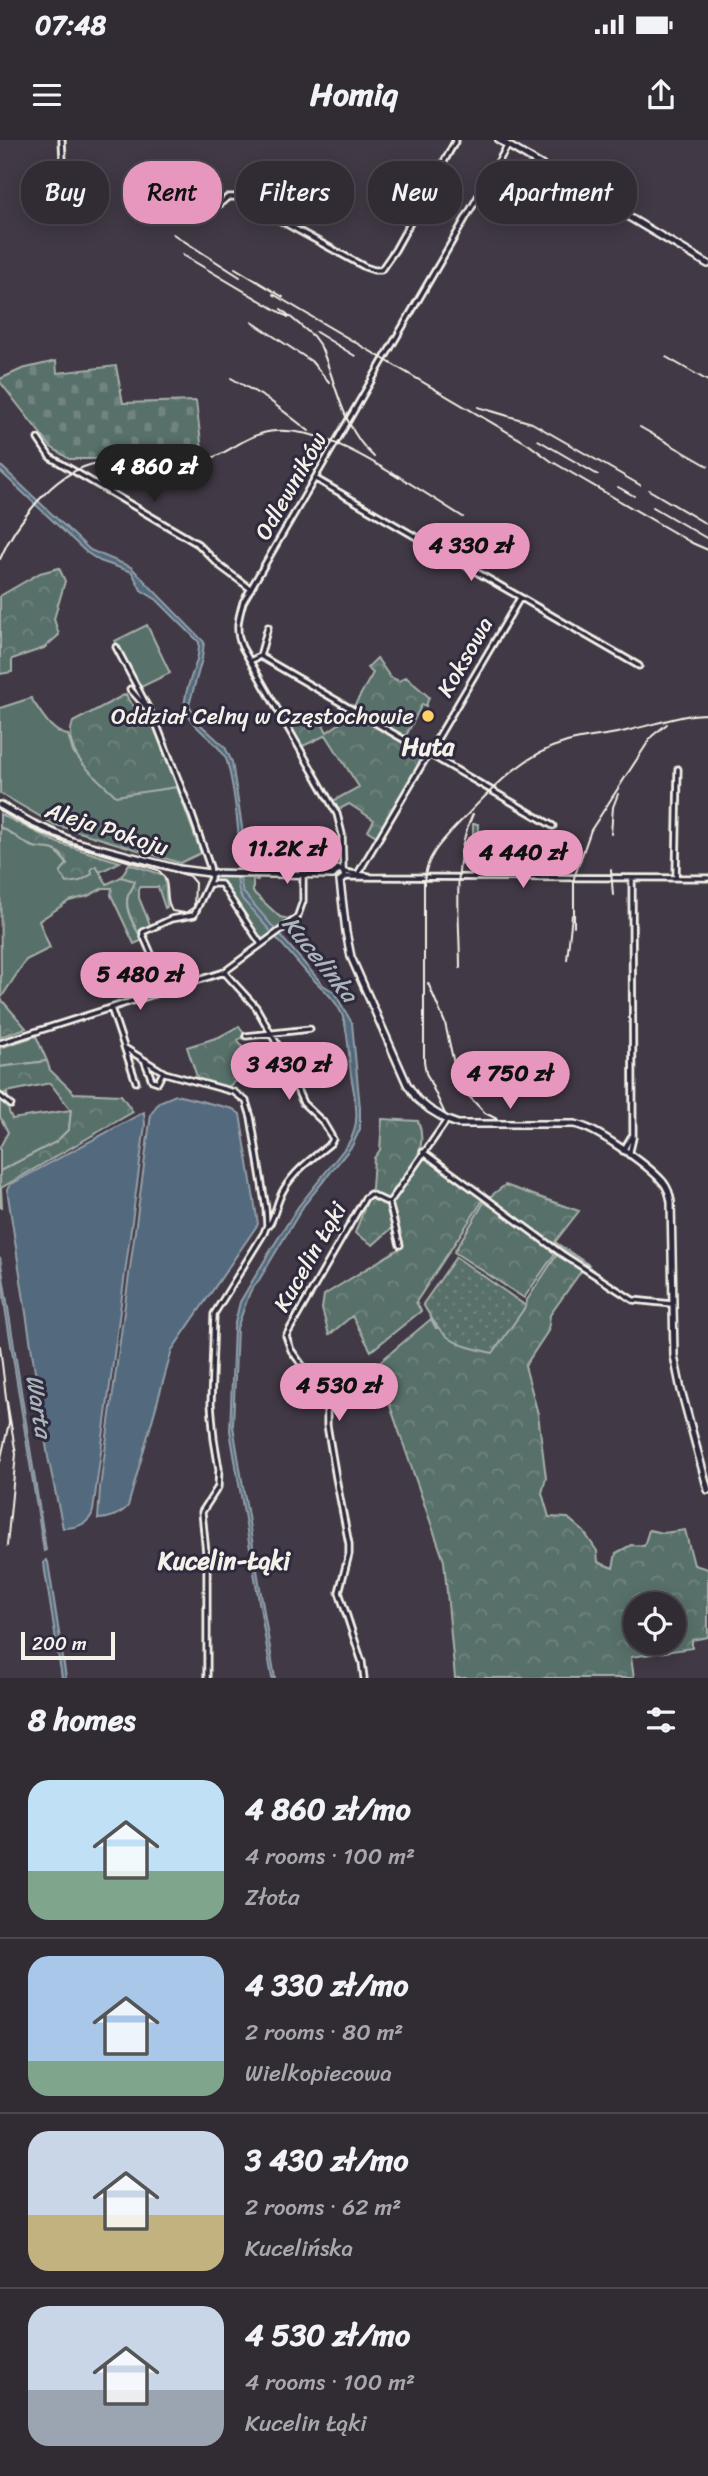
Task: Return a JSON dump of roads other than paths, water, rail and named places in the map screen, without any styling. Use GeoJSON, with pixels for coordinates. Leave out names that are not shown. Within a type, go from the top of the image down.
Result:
{"type":"FeatureCollection","features":[{"type":"Feature","properties":{"kind":"street"},"geometry":{"type":"LineString","coordinates":[[62,140],[63,160]]}},
{"type":"Feature","properties":{"kind":"street"},"geometry":{"type":"LineString","coordinates":[[222,202],[237,197],[365,267],[381,270],[395,250],[456,140]]}},
{"type":"Feature","properties":{"kind":"street"},"geometry":{"type":"LineString","coordinates":[[499,140],[708,264]]}},
{"type":"Feature","properties":{"kind":"street","name":"Odlewników"},"geometry":{"type":"LineString","coordinates":[[341,874],[344,853],[337,814],[250,661],[239,640],[237,627],[243,602],[508,145]]}},
{"type":"Feature","properties":{"kind":"street"},"geometry":{"type":"LineString","coordinates":[[38,439],[50,457],[198,544],[220,566],[251,589]]}},
{"type":"Feature","properties":{"kind":"street"},"geometry":{"type":"LineString","coordinates":[[316,479],[639,666]]}},
{"type":"Feature","properties":{"kind":"street","name":"Koksowa"},"geometry":{"type":"LineString","coordinates":[[355,877],[360,873],[520,598]]}},
{"type":"Feature","properties":{"kind":"street"},"geometry":{"type":"LineString","coordinates":[[250,661],[260,656],[268,627]]}},
{"type":"Feature","properties":{"kind":"street"},"geometry":{"type":"LineString","coordinates":[[116,647],[148,708],[192,815],[210,873],[194,915],[171,919],[144,932],[167,990]]}},
{"type":"Feature","properties":{"kind":"street"},"geometry":{"type":"LineString","coordinates":[[260,656],[552,826]]}},
{"type":"Feature","properties":{"kind":"street"},"geometry":{"type":"LineString","coordinates":[[130,690],[148,708]]}},
{"type":"Feature","properties":{"kind":"street"},"geometry":{"type":"LineString","coordinates":[[676,877],[678,769]]}},
{"type":"Feature","properties":{"kind":"street","name":"Aleja Pokoju"},"geometry":{"type":"LineString","coordinates":[[0,805],[32,824],[72,841],[179,869],[210,873],[341,874]]}},
{"type":"Feature","properties":{"kind":"street"},"geometry":{"type":"LineString","coordinates":[[0,1044],[224,972],[297,918],[303,901],[303,873]]}},
{"type":"Feature","properties":{"kind":"street"},"geometry":{"type":"LineString","coordinates":[[341,874],[360,873],[371,877]]}},
{"type":"Feature","properties":{"kind":"street"},"geometry":{"type":"LineString","coordinates":[[341,874],[355,877],[708,878]]}},
{"type":"Feature","properties":{"kind":"street"},"geometry":{"type":"LineString","coordinates":[[341,874],[345,932],[351,957],[403,1076],[421,1103],[447,1121],[463,1124],[582,1125],[597,1132],[661,1180],[669,1194],[671,1213],[673,1340],[678,1375],[708,1490]]}},
{"type":"Feature","properties":{"kind":"street"},"geometry":{"type":"LineString","coordinates":[[626,1153],[632,1132],[632,878]]}},
{"type":"Feature","properties":{"kind":"street"},"geometry":{"type":"LineString","coordinates":[[208,884],[221,884],[264,943]]}},
{"type":"Feature","properties":{"kind":"street"},"geometry":{"type":"LineString","coordinates":[[207,1678],[207,1563],[202,1512],[218,1487],[219,1469],[211,1404],[214,1314],[274,1217],[282,1191],[291,1178],[333,1139],[323,1122],[303,1103],[256,1007],[224,972]]}},
{"type":"Feature","properties":{"kind":"street"},"geometry":{"type":"LineString","coordinates":[[111,1008],[136,1082]]}},
{"type":"Feature","properties":{"kind":"street"},"geometry":{"type":"LineString","coordinates":[[246,1036],[310,1028]]}},
{"type":"Feature","properties":{"kind":"street"},"geometry":{"type":"LineString","coordinates":[[125,1048],[163,1072],[234,1092],[246,1101],[267,1209],[267,1225]]}},
{"type":"Feature","properties":{"kind":"street"},"geometry":{"type":"LineString","coordinates":[[144,1060],[152,1080],[158,1082],[163,1072]]}},
{"type":"Feature","properties":{"kind":"street"},"geometry":{"type":"LineString","coordinates":[[0,1096],[11,1105]]}},
{"type":"Feature","properties":{"kind":"street"},"geometry":{"type":"LineString","coordinates":[[400,1245],[389,1203],[447,1121]]}},
{"type":"Feature","properties":{"kind":"street"},"geometry":{"type":"LineString","coordinates":[[424,1152],[551,1247],[633,1300],[672,1304]]}},
{"type":"Feature","properties":{"kind":"street","name":"Kucelin Łąki"},"geometry":{"type":"LineString","coordinates":[[364,1678],[362,1662],[339,1592],[349,1544],[327,1425],[327,1411],[315,1381],[291,1350],[286,1336],[365,1198],[370,1194],[389,1203]]}},
{"type":"Feature","properties":{"kind":"water"},"geometry":{"type":"Polygon","coordinates":[[[0,465],[90,550],[131,567],[204,642],[189,705],[201,725],[225,747],[232,762],[244,840],[240,879],[243,892],[323,985],[334,992],[352,1023],[360,1129],[352,1146],[304,1205],[250,1292],[237,1328],[233,1426],[275,1678],[272,1678],[230,1431],[234,1327],[240,1302],[272,1248],[298,1207],[348,1144],[355,1129],[356,1106],[345,1025],[332,998],[242,899],[238,883],[237,821],[228,765],[219,748],[189,718],[185,709],[186,693],[198,657],[199,642],[157,600],[141,590],[132,572],[100,561],[86,552],[0,471],[0,465]]]}},
{"type":"Feature","properties":{"kind":"water"},"geometry":{"type":"Polygon","coordinates":[[[176,1095],[233,1109],[240,1114],[258,1224],[172,1350],[128,1506],[114,1516],[98,1519],[151,1114],[159,1102],[176,1095]]]}},
{"type":"Feature","properties":{"kind":"water"},"geometry":{"type":"Polygon","coordinates":[[[144,1112],[145,1125],[93,1511],[89,1519],[82,1524],[63,1528],[48,1457],[7,1189],[11,1184],[144,1112]]]}},
{"type":"Feature","properties":{"kind":"water"},"geometry":{"type":"Polygon","coordinates":[[[0,1257],[46,1550],[44,1551],[5,1307],[0,1257]]]}},
{"type":"Feature","properties":{"kind":"water"},"geometry":{"type":"Polygon","coordinates":[[[46,1560],[66,1678],[62,1678],[45,1571],[46,1560]]]}},
{"type":"Feature","properties":{"kind":"tram line"},"geometry":{"type":"LineString","coordinates":[[0,809],[22,822],[69,841],[189,876],[195,883],[194,907],[185,913],[172,911],[167,885],[158,870],[63,842],[30,828],[0,811]]}},
{"type":"Feature","properties":{"kind":"railway"},"geometry":{"type":"LineString","coordinates":[[173,234],[240,277]]}},
{"type":"Feature","properties":{"kind":"railway"},"geometry":{"type":"LineString","coordinates":[[183,255],[288,317]]}},
{"type":"Feature","properties":{"kind":"railway"},"geometry":{"type":"LineString","coordinates":[[235,268],[283,297]]}},
{"type":"Feature","properties":{"kind":"railway"},"geometry":{"type":"LineString","coordinates":[[273,294],[528,444],[551,461],[708,550]]}},
{"type":"Feature","properties":{"kind":"railway"},"geometry":{"type":"LineString","coordinates":[[281,309],[313,336],[321,347],[347,419],[363,446],[374,457]]}},
{"type":"Feature","properties":{"kind":"railway"},"geometry":{"type":"LineString","coordinates":[[252,322],[311,361],[329,382]]}},
{"type":"Feature","properties":{"kind":"railway"},"geometry":{"type":"LineString","coordinates":[[316,332],[355,356]]}},
{"type":"Feature","properties":{"kind":"railway"},"geometry":{"type":"LineString","coordinates":[[666,357],[708,381]]}},
{"type":"Feature","properties":{"kind":"railway"},"geometry":{"type":"LineString","coordinates":[[231,378],[269,400],[309,431]]}},
{"type":"Feature","properties":{"kind":"railway"},"geometry":{"type":"LineString","coordinates":[[478,407],[532,423],[640,485]]}},
{"type":"Feature","properties":{"kind":"railway"},"geometry":{"type":"LineString","coordinates":[[640,427],[708,466]]}},
{"type":"Feature","properties":{"kind":"railway"},"geometry":{"type":"LineString","coordinates":[[0,559],[16,528],[38,501],[58,482],[77,470],[96,463],[202,460],[217,456],[260,434],[277,431],[295,432],[332,442],[399,478]]}},
{"type":"Feature","properties":{"kind":"railway"},"geometry":{"type":"LineString","coordinates":[[538,440],[598,475]]}},
{"type":"Feature","properties":{"kind":"railway"},"geometry":{"type":"LineString","coordinates":[[392,472],[463,517]]}},
{"type":"Feature","properties":{"kind":"railway"},"geometry":{"type":"LineString","coordinates":[[618,487],[634,496]]}},
{"type":"Feature","properties":{"kind":"railway"},"geometry":{"type":"LineString","coordinates":[[649,490],[708,525]]}},
{"type":"Feature","properties":{"kind":"railway"},"geometry":{"type":"LineString","coordinates":[[653,507],[708,539]]}},
{"type":"Feature","properties":{"kind":"railway"},"geometry":{"type":"LineString","coordinates":[[445,1114],[426,1073],[424,1061],[424,882],[428,864],[437,848],[497,784],[551,747],[678,717],[708,714]]}},
{"type":"Feature","properties":{"kind":"railway"},"geometry":{"type":"LineString","coordinates":[[574,926],[574,878],[591,830],[652,736],[667,724]]}},
{"type":"Feature","properties":{"kind":"railway"},"geometry":{"type":"LineString","coordinates":[[611,834],[613,807],[618,794]]}},
{"type":"Feature","properties":{"kind":"railway"},"geometry":{"type":"LineString","coordinates":[[460,968],[459,870],[466,832],[473,814]]}},
{"type":"Feature","properties":{"kind":"railway"},"geometry":{"type":"LineString","coordinates":[[611,870],[613,895]]}},
{"type":"Feature","properties":{"kind":"railway"},"geometry":{"type":"LineString","coordinates":[[567,960],[572,915]]}},
{"type":"Feature","properties":{"kind":"railway"},"geometry":{"type":"LineString","coordinates":[[428,983],[445,1023],[458,1082],[485,1113],[497,1119]]}},
{"type":"Feature","properties":{"kind":"railway"},"geometry":{"type":"LineString","coordinates":[[468,1072],[472,1096]]}},
{"type":"Feature","properties":{"kind":"railway"},"geometry":{"type":"LineString","coordinates":[[0,1346],[9,1423],[0,1462]]}},
{"type":"Feature","properties":{"kind":"railway"},"geometry":{"type":"LineString","coordinates":[[7,1402],[16,1454],[7,1546]]}},
{"type":"Feature","properties":{"kind":"place","name":"Oddział Celny w Częstochowie"},"geometry":{"type":"Point","coordinates":[428,716]}},
{"type":"Feature","properties":{"kind":"district","name":"Huta"},"geometry":{"type":"Point","coordinates":[428,747]}},
{"type":"Feature","properties":{"kind":"district","name":"Kucelin-Łąki"},"geometry":{"type":"Point","coordinates":[224,1561]}},
{"type":"Feature","properties":{"kind":"water label","name":"Kucelinka"},"geometry":{"type":"Point","coordinates":[320,959]}},
{"type":"Feature","properties":{"kind":"water label","name":"Warta"},"geometry":{"type":"Point","coordinates":[39,1406]}}]}
